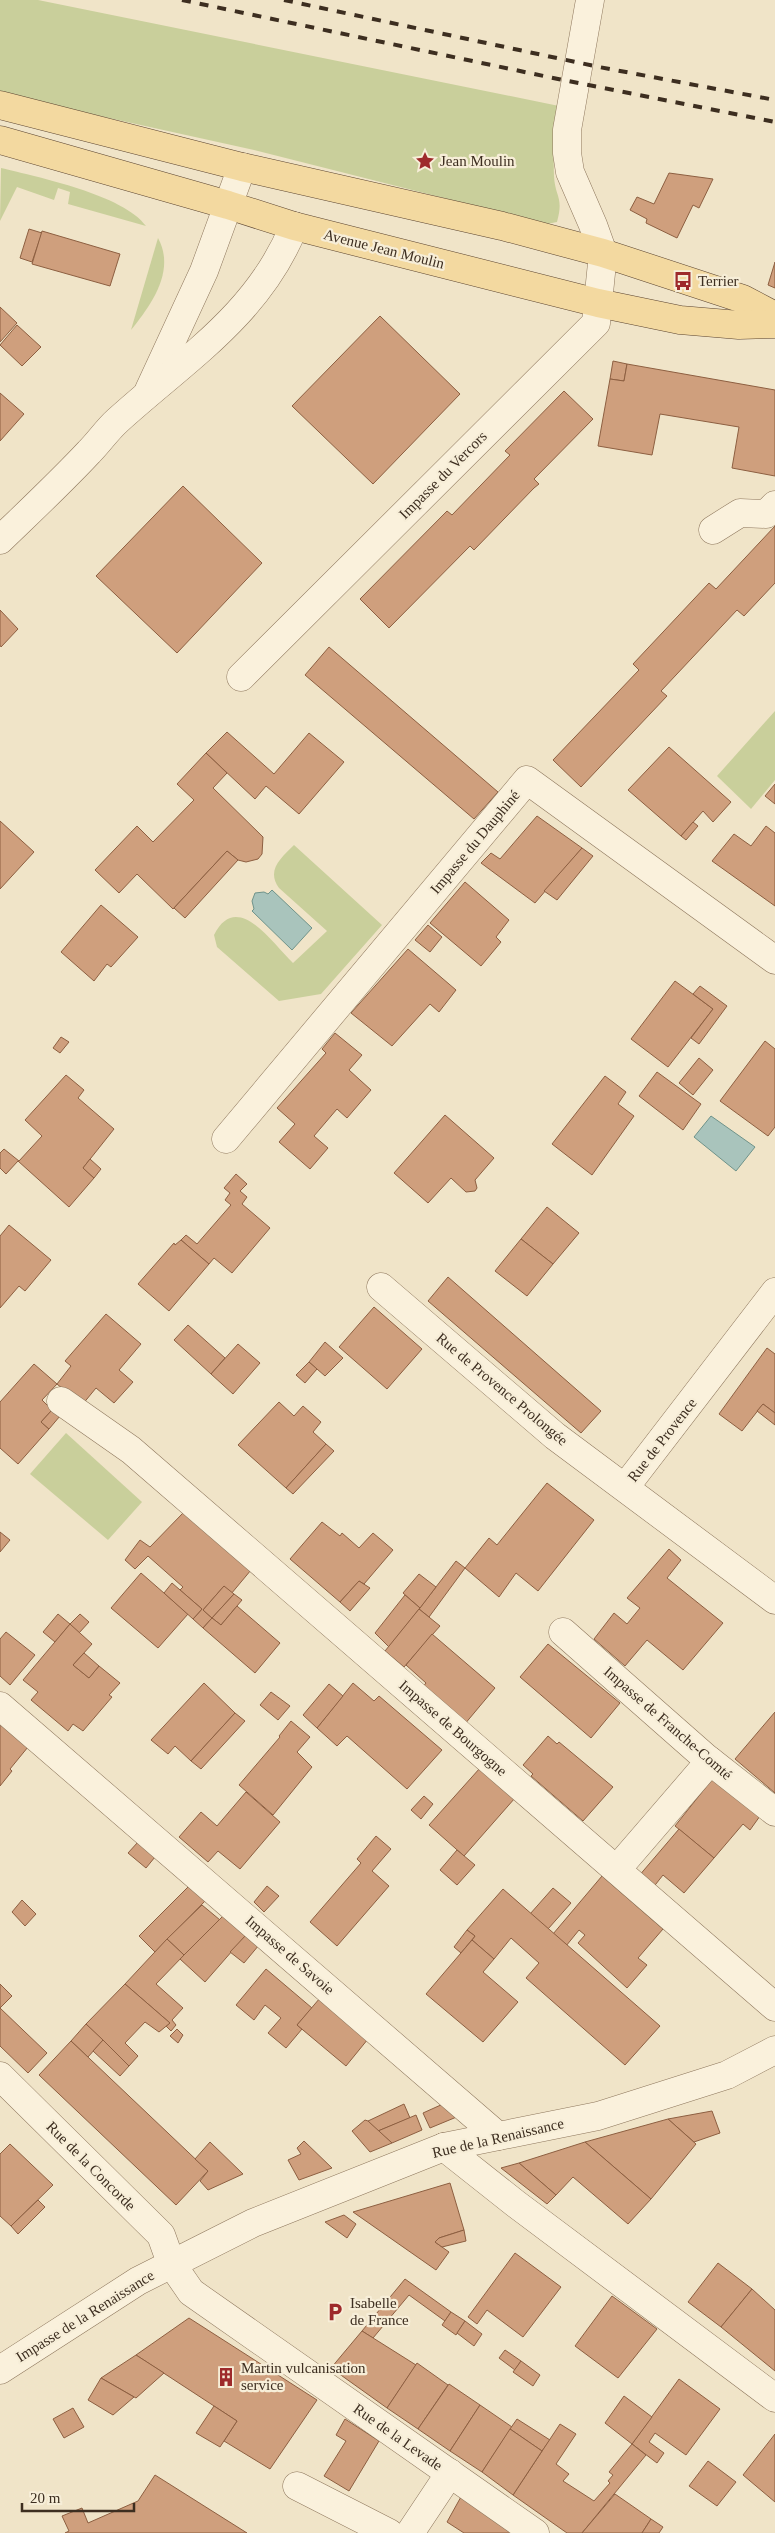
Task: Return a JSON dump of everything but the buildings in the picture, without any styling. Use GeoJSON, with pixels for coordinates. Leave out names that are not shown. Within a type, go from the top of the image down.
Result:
{"type":"FeatureCollection","features":[{"type":"Feature","properties":{"kind":"main road"},"geometry":{"type":"LineString","coordinates":[[0,105],[242,167],[502,226],[603,253],[743,300],[775,316]]}},
{"type":"Feature","properties":{"kind":"main road","name":"Avenue Jean Moulin"},"geometry":{"type":"LineString","coordinates":[[0,140],[224,217],[294,226],[598,303],[680,320],[739,325],[775,324]]}},
{"type":"Feature","properties":{"kind":"street"},"geometry":{"type":"LineString","coordinates":[[590,0],[567,130],[567,152],[570,172],[593,224],[603,253]]}},
{"type":"Feature","properties":{"kind":"street"},"geometry":{"type":"LineString","coordinates":[[147,396],[204,271],[242,167]]}},
{"type":"Feature","properties":{"kind":"street"},"geometry":{"type":"LineString","coordinates":[[0,540],[89,452],[116,422],[203,349],[257,294],[284,248],[294,226]]}},
{"type":"Feature","properties":{"kind":"street","name":"Impasse du Vercors"},"geometry":{"type":"LineString","coordinates":[[241,677],[596,323],[603,253]]}},
{"type":"Feature","properties":{"kind":"street"},"geometry":{"type":"LineString","coordinates":[[713,530],[740,513],[766,514],[775,505]]}},
{"type":"Feature","properties":{"kind":"street","name":"Impasse du Dauphiné"},"geometry":{"type":"LineString","coordinates":[[226,1139],[527,780],[775,960]]}},
{"type":"Feature","properties":{"kind":"street","name":"Rue de Provence Prolongée"},"geometry":{"type":"LineString","coordinates":[[381,1287],[555,1436],[626,1486]]}},
{"type":"Feature","properties":{"kind":"street","name":"Rue de Provence"},"geometry":{"type":"LineString","coordinates":[[775,1292],[626,1486],[775,1600]]}},
{"type":"Feature","properties":{"kind":"street","name":"Impasse de Bourgogne"},"geometry":{"type":"LineString","coordinates":[[61,1402],[131,1450],[775,2007]]}},
{"type":"Feature","properties":{"kind":"street","name":"Impasse de Franche-Comté"},"geometry":{"type":"LineString","coordinates":[[563,1632],[710,1761],[775,1812]]}},
{"type":"Feature","properties":{"kind":"street","name":"Impasse de Savoie"},"geometry":{"type":"LineString","coordinates":[[0,1706],[498,2136]]}},
{"type":"Feature","properties":{"kind":"street"},"geometry":{"type":"LineString","coordinates":[[616,1869],[710,1761]]}},
{"type":"Feature","properties":{"kind":"street","name":"Rue de la Renaissance"},"geometry":{"type":"LineString","coordinates":[[171,2263],[253,2223],[444,2147],[598,2116],[727,2075],[775,2050]]}},
{"type":"Feature","properties":{"kind":"street","name":"Rue de la Concorde"},"geometry":{"type":"LineString","coordinates":[[0,2076],[161,2235],[171,2263]]}},
{"type":"Feature","properties":{"kind":"street"},"geometry":{"type":"LineString","coordinates":[[444,2147],[516,2204],[775,2398]]}},
{"type":"Feature","properties":{"kind":"street","name":"Impasse de la Renaissance"},"geometry":{"type":"LineString","coordinates":[[0,2370],[138,2281],[171,2263]]}},
{"type":"Feature","properties":{"kind":"street","name":"Rue de la Levade"},"geometry":{"type":"LineString","coordinates":[[171,2263],[191,2292],[535,2533]]}},
{"type":"Feature","properties":{"kind":"street"},"geometry":{"type":"LineString","coordinates":[[410,2533],[450,2473]]}},
{"type":"Feature","properties":{"kind":"street"},"geometry":{"type":"LineString","coordinates":[[297,2486],[389,2533]]}},
{"type":"Feature","properties":{"kind":"green space"},"geometry":{"type":"Polygon","coordinates":[[[0,0],[38,0],[559,106],[554,159],[554,176],[560,207],[557,222],[547,224],[254,150],[0,94],[0,0]]]}},
{"type":"Feature","properties":{"kind":"green space"},"geometry":{"type":"Polygon","coordinates":[[[1,168],[57,182],[100,196],[135,215],[146,226],[68,204],[70,192],[58,188],[54,200],[17,187],[0,221],[1,168]]]}},
{"type":"Feature","properties":{"kind":"green space"},"geometry":{"type":"Polygon","coordinates":[[[158,238],[163,250],[163,275],[153,299],[131,330],[158,238]]]}},
{"type":"Feature","properties":{"kind":"green space"},"geometry":{"type":"Polygon","coordinates":[[[775,711],[775,780],[751,809],[717,776],[775,711]]]}},
{"type":"Feature","properties":{"kind":"green space"},"geometry":{"type":"Polygon","coordinates":[[[294,845],[382,925],[321,994],[279,1001],[217,947],[214,935],[223,922],[233,917],[244,918],[265,933],[293,963],[327,931],[279,888],[275,882],[274,876],[277,865],[294,845]]]}},
{"type":"Feature","properties":{"kind":"green space"},"geometry":{"type":"Polygon","coordinates":[[[66,1433],[142,1502],[108,1540],[30,1474],[66,1433]]]}},
{"type":"Feature","properties":{"kind":"water"},"geometry":{"type":"Polygon","coordinates":[[[272,890],[312,928],[292,950],[252,911],[254,909],[252,901],[255,893],[264,892],[268,894],[272,890]]]}},
{"type":"Feature","properties":{"kind":"water"},"geometry":{"type":"Polygon","coordinates":[[[711,1116],[755,1147],[736,1171],[694,1137],[711,1116]]]}},
{"type":"Feature","properties":{"kind":"railway"},"geometry":{"type":"LineString","coordinates":[[182,0],[558,79],[775,122]]}},
{"type":"Feature","properties":{"kind":"railway"},"geometry":{"type":"LineString","coordinates":[[284,0],[599,67],[775,100]]}},
{"type":"Feature","properties":{"kind":"place","name":"Jean Moulin"},"geometry":{"type":"Point","coordinates":[425,161]}},
{"type":"Feature","properties":{"kind":"place","name":"Terrier"},"geometry":{"type":"Point","coordinates":[683,281]}},
{"type":"Feature","properties":{"kind":"place","name":"Isabelle de France"},"geometry":{"type":"Point","coordinates":[335,2312]}},
{"type":"Feature","properties":{"kind":"place","name":"Martin vulcanisation service"},"geometry":{"type":"Point","coordinates":[226,2377]}}]}
